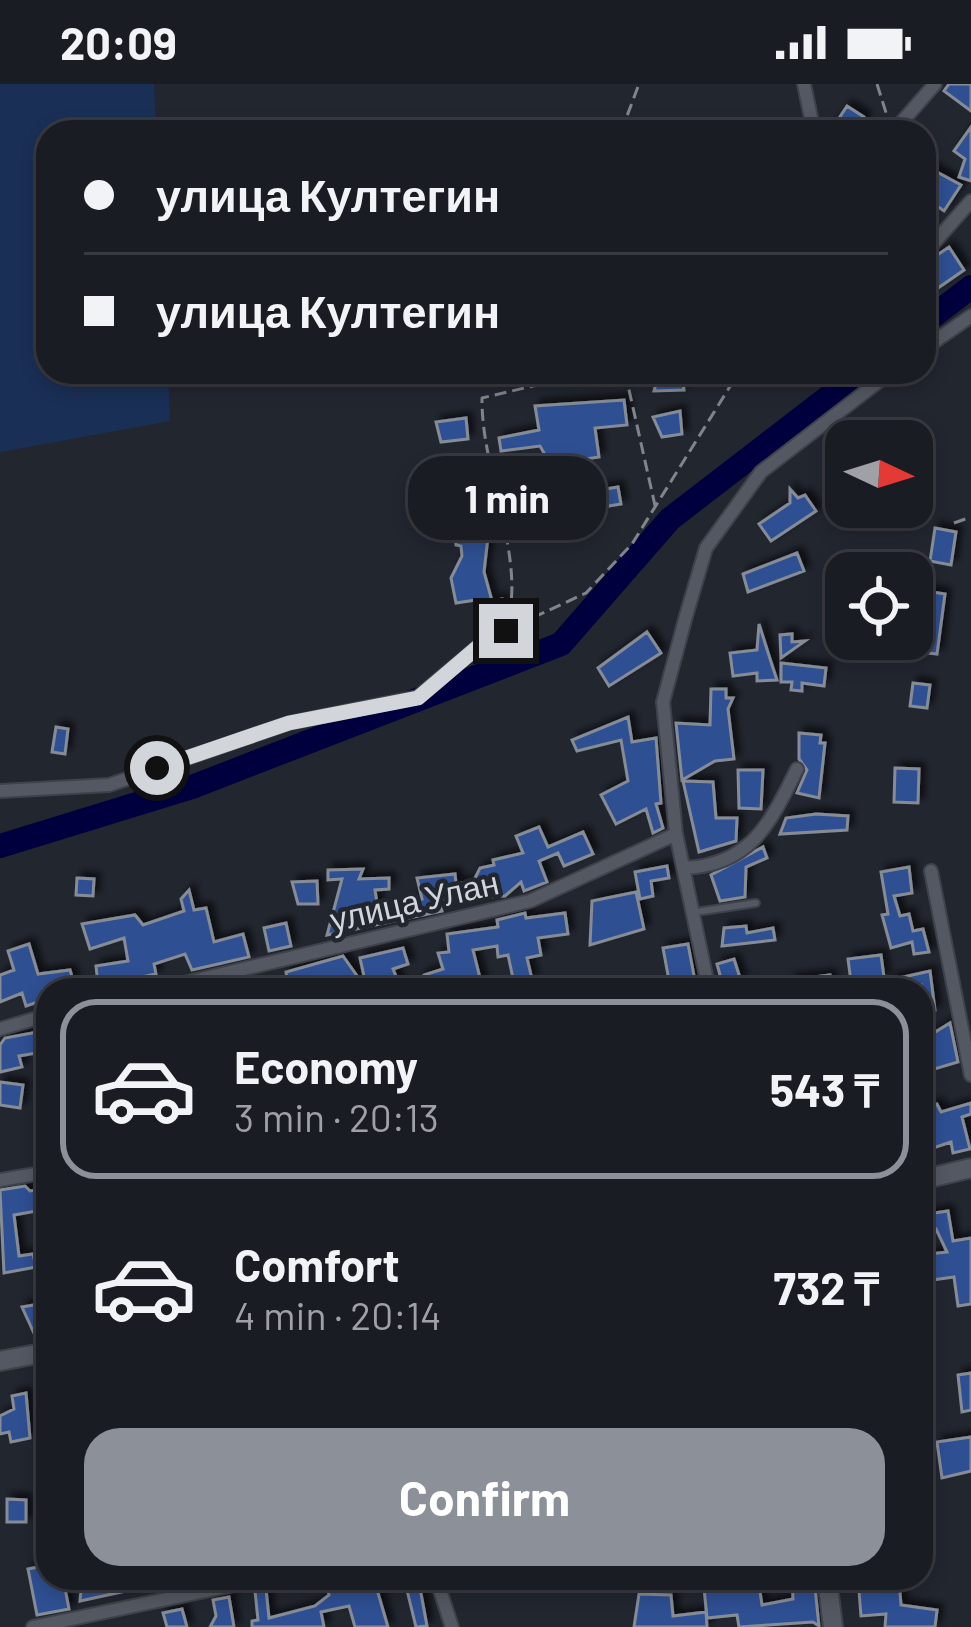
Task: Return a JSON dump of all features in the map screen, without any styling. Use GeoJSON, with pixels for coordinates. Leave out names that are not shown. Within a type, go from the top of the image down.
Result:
{"type":"FeatureCollection","features":[{"type":"Feature","properties":{"kind":"street"},"geometry":{"type":"LineString","coordinates":[[804,84],[812,120]]}},
{"type":"Feature","properties":{"kind":"street"},"geometry":{"type":"LineString","coordinates":[[904,120],[935,84]]}},
{"type":"Feature","properties":{"kind":"street"},"geometry":{"type":"LineString","coordinates":[[936,240],[971,201]]}},
{"type":"Feature","properties":{"kind":"street"},"geometry":{"type":"LineString","coordinates":[[936,341],[971,316]]}},
{"type":"Feature","properties":{"kind":"street"},"geometry":{"type":"LineString","coordinates":[[707,978],[676,834],[663,702],[706,548],[761,472],[875,384]]}},
{"type":"Feature","properties":{"kind":"street"},"geometry":{"type":"LineString","coordinates":[[0,791],[109,785],[289,723],[418,698],[486,640],[506,631]]}},
{"type":"Feature","properties":{"kind":"street"},"geometry":{"type":"LineString","coordinates":[[685,868],[736,854],[765,833],[797,770]]}},
{"type":"Feature","properties":{"kind":"street","name":"улица Улан"},"geometry":{"type":"LineString","coordinates":[[206,978],[530,901],[676,834]]}},
{"type":"Feature","properties":{"kind":"street"},"geometry":{"type":"LineString","coordinates":[[931,871],[971,1075]]}},
{"type":"Feature","properties":{"kind":"street"},"geometry":{"type":"LineString","coordinates":[[0,1029],[36,1018]]}},
{"type":"Feature","properties":{"kind":"street"},"geometry":{"type":"LineString","coordinates":[[933,1177],[971,1168]]}},
{"type":"Feature","properties":{"kind":"street"},"geometry":{"type":"LineString","coordinates":[[0,1180],[36,1174]]}},
{"type":"Feature","properties":{"kind":"street"},"geometry":{"type":"LineString","coordinates":[[0,1361],[36,1354]]}},
{"type":"Feature","properties":{"kind":"street"},"geometry":{"type":"LineString","coordinates":[[33,1627],[210,1590]]}},
{"type":"Feature","properties":{"kind":"street"},"geometry":{"type":"LineString","coordinates":[[440,1590],[452,1627]]}},
{"type":"Feature","properties":{"kind":"street"},"geometry":{"type":"LineString","coordinates":[[828,1590],[833,1627]]}},
{"type":"Feature","properties":{"kind":"lane"},"geometry":{"type":"LineString","coordinates":[[692,913],[756,903]]}},
{"type":"Feature","properties":{"kind":"path"},"geometry":{"type":"LineString","coordinates":[[624,120],[628,100],[639,84]]}},
{"type":"Feature","properties":{"kind":"path"},"geometry":{"type":"LineString","coordinates":[[877,84],[889,120]]}},
{"type":"Feature","properties":{"kind":"path"},"geometry":{"type":"LineString","coordinates":[[506,631],[512,604],[508,558],[481,428],[482,398],[533,384]]}},
{"type":"Feature","properties":{"kind":"path"},"geometry":{"type":"LineString","coordinates":[[629,384],[656,510]]}},
{"type":"Feature","properties":{"kind":"path"},"geometry":{"type":"LineString","coordinates":[[506,631],[586,593],[656,510],[732,384]]}},
{"type":"Feature","properties":{"kind":"path"},"geometry":{"type":"LineString","coordinates":[[954,523],[971,517]]}},
{"type":"Feature","properties":{"kind":"shaded area"},"geometry":{"type":"Polygon","coordinates":[[[0,84],[154,84],[156,120],[36,120],[36,384],[168,384],[170,421],[0,452],[0,84]]]}},
{"type":"Feature","properties":{"kind":"building"},"geometry":{"type":"Polygon","coordinates":[[[949,84],[971,84],[971,111],[944,91],[949,84]]]}},
{"type":"Feature","properties":{"kind":"building"},"geometry":{"type":"Polygon","coordinates":[[[847,106],[864,117],[864,120],[838,120],[847,106]]]}},
{"type":"Feature","properties":{"kind":"building"},"geometry":{"type":"Polygon","coordinates":[[[971,127],[971,181],[959,177],[965,159],[954,151],[971,127]]]}},
{"type":"Feature","properties":{"kind":"building"},"geometry":{"type":"Polygon","coordinates":[[[936,171],[961,185],[944,211],[936,205],[936,171]]]}},
{"type":"Feature","properties":{"kind":"building"},"geometry":{"type":"Polygon","coordinates":[[[949,247],[964,270],[938,288],[936,285],[936,256],[949,247]]]}},
{"type":"Feature","properties":{"kind":"building"},"geometry":{"type":"Polygon","coordinates":[[[656,384],[683,384],[684,390],[654,391],[656,384]]]}},
{"type":"Feature","properties":{"kind":"building"},"geometry":{"type":"Polygon","coordinates":[[[624,400],[627,425],[595,428],[599,457],[573,461],[576,483],[547,488],[548,495],[522,495],[519,480],[549,474],[548,460],[540,446],[501,451],[499,438],[539,430],[535,406],[624,400]]]}},
{"type":"Feature","properties":{"kind":"building"},"geometry":{"type":"Polygon","coordinates":[[[680,411],[682,434],[662,437],[653,417],[680,411]]]}},
{"type":"Feature","properties":{"kind":"building"},"geometry":{"type":"Polygon","coordinates":[[[466,418],[468,439],[441,442],[436,422],[466,418]]]}},
{"type":"Feature","properties":{"kind":"building"},"geometry":{"type":"Polygon","coordinates":[[[618,487],[621,504],[591,509],[588,492],[618,487]]]}},
{"type":"Feature","properties":{"kind":"building"},"geometry":{"type":"Polygon","coordinates":[[[790,489],[798,498],[805,495],[816,511],[771,541],[759,524],[790,503],[790,489]]]}},
{"type":"Feature","properties":{"kind":"building"},"geometry":{"type":"Polygon","coordinates":[[[463,492],[467,508],[460,532],[489,528],[484,572],[492,601],[502,599],[504,608],[479,614],[476,600],[456,603],[451,578],[462,556],[461,546],[456,545],[453,521],[440,518],[437,496],[463,492]]]}},
{"type":"Feature","properties":{"kind":"building"},"geometry":{"type":"Polygon","coordinates":[[[548,517],[550,537],[527,540],[524,521],[548,517]]]}},
{"type":"Feature","properties":{"kind":"building"},"geometry":{"type":"Polygon","coordinates":[[[935,528],[956,532],[951,565],[933,562],[935,528]]]}},
{"type":"Feature","properties":{"kind":"building"},"geometry":{"type":"Polygon","coordinates":[[[797,553],[804,571],[748,592],[743,574],[797,553]]]}},
{"type":"Feature","properties":{"kind":"building"},"geometry":{"type":"Polygon","coordinates":[[[933,592],[945,594],[937,654],[933,654],[933,592]]]}},
{"type":"Feature","properties":{"kind":"building"},"geometry":{"type":"Polygon","coordinates":[[[759,624],[777,680],[757,681],[757,673],[733,676],[730,653],[757,650],[759,624]]]}},
{"type":"Feature","properties":{"kind":"building"},"geometry":{"type":"Polygon","coordinates":[[[647,632],[661,653],[609,686],[598,668],[647,632]]]}},
{"type":"Feature","properties":{"kind":"building"},"geometry":{"type":"Polygon","coordinates":[[[792,634],[792,642],[805,641],[781,658],[780,635],[792,634]]]}},
{"type":"Feature","properties":{"kind":"building"},"geometry":{"type":"Polygon","coordinates":[[[781,663],[826,668],[824,686],[802,683],[802,691],[791,690],[792,682],[781,682],[781,663]]]}},
{"type":"Feature","properties":{"kind":"building"},"geometry":{"type":"Polygon","coordinates":[[[913,683],[930,685],[927,708],[910,706],[913,683]]]}},
{"type":"Feature","properties":{"kind":"building"},"geometry":{"type":"Polygon","coordinates":[[[711,689],[726,689],[726,698],[733,698],[728,709],[734,759],[715,761],[682,780],[676,723],[710,725],[711,689]]]}},
{"type":"Feature","properties":{"kind":"building"},"geometry":{"type":"Polygon","coordinates":[[[628,717],[632,742],[656,738],[661,803],[656,804],[663,828],[653,833],[646,809],[616,824],[601,795],[628,781],[621,740],[577,751],[572,740],[628,717]]]}},
{"type":"Feature","properties":{"kind":"building"},"geometry":{"type":"Polygon","coordinates":[[[56,727],[68,729],[65,754],[52,752],[56,727]]]}},
{"type":"Feature","properties":{"kind":"building"},"geometry":{"type":"Polygon","coordinates":[[[799,733],[821,735],[820,743],[825,743],[819,798],[797,793],[807,770],[799,759],[799,733]]]}},
{"type":"Feature","properties":{"kind":"building"},"geometry":{"type":"Polygon","coordinates":[[[895,768],[919,769],[918,803],[894,802],[895,768]]]}},
{"type":"Feature","properties":{"kind":"building"},"geometry":{"type":"Polygon","coordinates":[[[738,770],[763,770],[761,809],[739,808],[738,770]]]}},
{"type":"Feature","properties":{"kind":"building"},"geometry":{"type":"Polygon","coordinates":[[[683,781],[713,782],[716,818],[737,818],[736,841],[699,852],[683,781]]]}},
{"type":"Feature","properties":{"kind":"building"},"geometry":{"type":"Polygon","coordinates":[[[848,816],[847,830],[780,834],[786,818],[848,816]]]}},
{"type":"Feature","properties":{"kind":"building"},"geometry":{"type":"Polygon","coordinates":[[[539,827],[548,847],[583,832],[593,854],[564,866],[558,853],[539,861],[547,882],[524,891],[521,882],[505,896],[439,900],[442,911],[327,935],[342,879],[328,880],[328,870],[363,869],[359,879],[389,878],[389,889],[375,890],[379,916],[406,912],[404,903],[422,899],[417,878],[455,874],[456,883],[473,882],[480,868],[494,865],[493,860],[523,853],[516,836],[539,827]]]}},
{"type":"Feature","properties":{"kind":"building"},"geometry":{"type":"Polygon","coordinates":[[[763,847],[767,858],[746,867],[745,897],[720,901],[711,875],[763,847]]]}},
{"type":"Feature","properties":{"kind":"building"},"geometry":{"type":"Polygon","coordinates":[[[667,866],[669,878],[651,881],[653,896],[640,899],[635,872],[667,866]]]}},
{"type":"Feature","properties":{"kind":"building"},"geometry":{"type":"Polygon","coordinates":[[[909,867],[912,893],[894,896],[900,916],[909,914],[913,931],[923,929],[929,952],[914,954],[912,942],[891,948],[882,915],[888,914],[881,872],[909,867]]]}},
{"type":"Feature","properties":{"kind":"building"},"geometry":{"type":"Polygon","coordinates":[[[77,878],[94,879],[93,896],[76,895],[77,878]]]}},
{"type":"Feature","properties":{"kind":"building"},"geometry":{"type":"Polygon","coordinates":[[[317,881],[318,904],[298,904],[292,882],[317,881]]]}},
{"type":"Feature","properties":{"kind":"building"},"geometry":{"type":"Polygon","coordinates":[[[189,890],[194,910],[206,908],[214,942],[243,934],[249,957],[192,970],[185,954],[154,964],[156,974],[97,978],[96,966],[128,961],[124,938],[90,949],[82,924],[135,915],[143,925],[184,911],[181,899],[189,890]]]}},
{"type":"Feature","properties":{"kind":"building"},"geometry":{"type":"Polygon","coordinates":[[[636,892],[644,929],[590,945],[592,901],[636,892]]]}},
{"type":"Feature","properties":{"kind":"building"},"geometry":{"type":"Polygon","coordinates":[[[525,913],[526,918],[565,913],[568,934],[538,938],[541,955],[527,958],[532,978],[513,978],[508,955],[498,957],[497,946],[473,950],[480,978],[422,978],[443,969],[438,953],[449,952],[447,934],[498,927],[497,920],[525,913]]]}},
{"type":"Feature","properties":{"kind":"building"},"geometry":{"type":"Polygon","coordinates":[[[286,923],[291,946],[269,951],[264,928],[286,923]]]}},
{"type":"Feature","properties":{"kind":"building"},"geometry":{"type":"Polygon","coordinates":[[[746,926],[747,933],[773,928],[775,940],[722,946],[724,928],[746,926]]]}},
{"type":"Feature","properties":{"kind":"building"},"geometry":{"type":"Polygon","coordinates":[[[29,944],[38,974],[70,970],[72,978],[36,978],[36,1003],[26,1006],[22,993],[0,1002],[0,975],[14,970],[8,951],[29,944]]]}},
{"type":"Feature","properties":{"kind":"building"},"geometry":{"type":"Polygon","coordinates":[[[688,944],[694,978],[669,978],[663,948],[688,944]]]}},
{"type":"Feature","properties":{"kind":"building"},"geometry":{"type":"Polygon","coordinates":[[[403,948],[408,964],[393,969],[397,978],[364,978],[360,958],[403,948]]]}},
{"type":"Feature","properties":{"kind":"building"},"geometry":{"type":"Polygon","coordinates":[[[881,955],[884,977],[850,978],[848,959],[881,955]]]}},
{"type":"Feature","properties":{"kind":"building"},"geometry":{"type":"Polygon","coordinates":[[[343,956],[359,978],[287,978],[286,972],[343,956]]]}},
{"type":"Feature","properties":{"kind":"building"},"geometry":{"type":"Polygon","coordinates":[[[734,959],[740,978],[721,978],[717,964],[734,959]]]}},
{"type":"Feature","properties":{"kind":"building"},"geometry":{"type":"Polygon","coordinates":[[[930,971],[931,978],[899,978],[930,971]]]}},
{"type":"Feature","properties":{"kind":"building"},"geometry":{"type":"Polygon","coordinates":[[[950,1023],[958,1062],[933,1069],[933,1033],[950,1023]]]}},
{"type":"Feature","properties":{"kind":"building"},"geometry":{"type":"Polygon","coordinates":[[[36,1032],[36,1053],[19,1056],[22,1067],[0,1072],[0,1045],[5,1038],[36,1032]]]}},
{"type":"Feature","properties":{"kind":"building"},"geometry":{"type":"Polygon","coordinates":[[[0,1082],[23,1085],[20,1108],[0,1105],[0,1082]]]}},
{"type":"Feature","properties":{"kind":"building"},"geometry":{"type":"Polygon","coordinates":[[[971,1103],[971,1114],[962,1117],[970,1149],[953,1153],[951,1142],[933,1148],[933,1105],[941,1112],[971,1103]]]}},
{"type":"Feature","properties":{"kind":"building"},"geometry":{"type":"Polygon","coordinates":[[[25,1186],[36,1190],[36,1211],[14,1215],[19,1256],[33,1254],[36,1267],[4,1273],[0,1190],[25,1186]]]}},
{"type":"Feature","properties":{"kind":"building"},"geometry":{"type":"Polygon","coordinates":[[[948,1211],[953,1241],[971,1238],[971,1304],[958,1306],[954,1277],[933,1280],[933,1254],[947,1252],[933,1229],[933,1213],[948,1211]]]}},
{"type":"Feature","properties":{"kind":"building"},"geometry":{"type":"Polygon","coordinates":[[[36,1305],[36,1338],[22,1307],[36,1305]]]}},
{"type":"Feature","properties":{"kind":"building"},"geometry":{"type":"Polygon","coordinates":[[[971,1373],[971,1410],[962,1412],[958,1375],[971,1373]]]}},
{"type":"Feature","properties":{"kind":"building"},"geometry":{"type":"Polygon","coordinates":[[[26,1393],[30,1438],[11,1442],[9,1432],[0,1434],[0,1416],[14,1409],[12,1396],[26,1393]]]}},
{"type":"Feature","properties":{"kind":"building"},"geometry":{"type":"Polygon","coordinates":[[[971,1437],[971,1471],[942,1478],[937,1442],[971,1437]]]}},
{"type":"Feature","properties":{"kind":"building"},"geometry":{"type":"Polygon","coordinates":[[[7,1499],[26,1500],[26,1522],[7,1522],[7,1499]]]}},
{"type":"Feature","properties":{"kind":"building"},"geometry":{"type":"Polygon","coordinates":[[[36,1567],[36,1590],[65,1590],[69,1609],[37,1615],[28,1569],[36,1567]]]}},
{"type":"Feature","properties":{"kind":"building"},"geometry":{"type":"Polygon","coordinates":[[[81,1590],[130,1590],[80,1601],[81,1590]]]}},
{"type":"Feature","properties":{"kind":"building"},"geometry":{"type":"Polygon","coordinates":[[[266,1590],[269,1618],[315,1606],[329,1595],[328,1590],[377,1590],[388,1627],[355,1627],[349,1606],[321,1612],[324,1627],[252,1627],[252,1621],[258,1620],[255,1591],[266,1590]]]}},
{"type":"Feature","properties":{"kind":"building"},"geometry":{"type":"Polygon","coordinates":[[[407,1590],[420,1590],[427,1626],[416,1627],[407,1590]]]}},
{"type":"Feature","properties":{"kind":"building"},"geometry":{"type":"Polygon","coordinates":[[[704,1590],[760,1590],[762,1605],[793,1599],[793,1590],[815,1590],[819,1626],[813,1622],[739,1627],[737,1615],[707,1618],[704,1590]]]}},
{"type":"Feature","properties":{"kind":"building"},"geometry":{"type":"Polygon","coordinates":[[[859,1590],[900,1590],[901,1605],[937,1610],[935,1627],[885,1627],[886,1614],[861,1616],[859,1590]]]}},
{"type":"Feature","properties":{"kind":"building"},"geometry":{"type":"Polygon","coordinates":[[[639,1594],[671,1595],[673,1616],[706,1612],[707,1627],[634,1627],[639,1594]]]}},
{"type":"Feature","properties":{"kind":"building"},"geometry":{"type":"Polygon","coordinates":[[[229,1597],[234,1627],[210,1627],[216,1616],[213,1600],[229,1597]]]}},
{"type":"Feature","properties":{"kind":"building"},"geometry":{"type":"Polygon","coordinates":[[[182,1609],[187,1627],[167,1627],[163,1613],[182,1609]]]}},
{"type":"Feature","properties":{"kind":"waterway"},"geometry":{"type":"LineString","coordinates":[[936,314],[971,287]]}},
{"type":"Feature","properties":{"kind":"waterway"},"geometry":{"type":"LineString","coordinates":[[0,846],[192,787],[561,644],[670,519],[845,384]]}},
{"type":"Feature","properties":{"kind":"route"},"geometry":{"type":"LineString","coordinates":[[157,768],[289,723],[418,698],[486,640],[506,631]]}}]}
